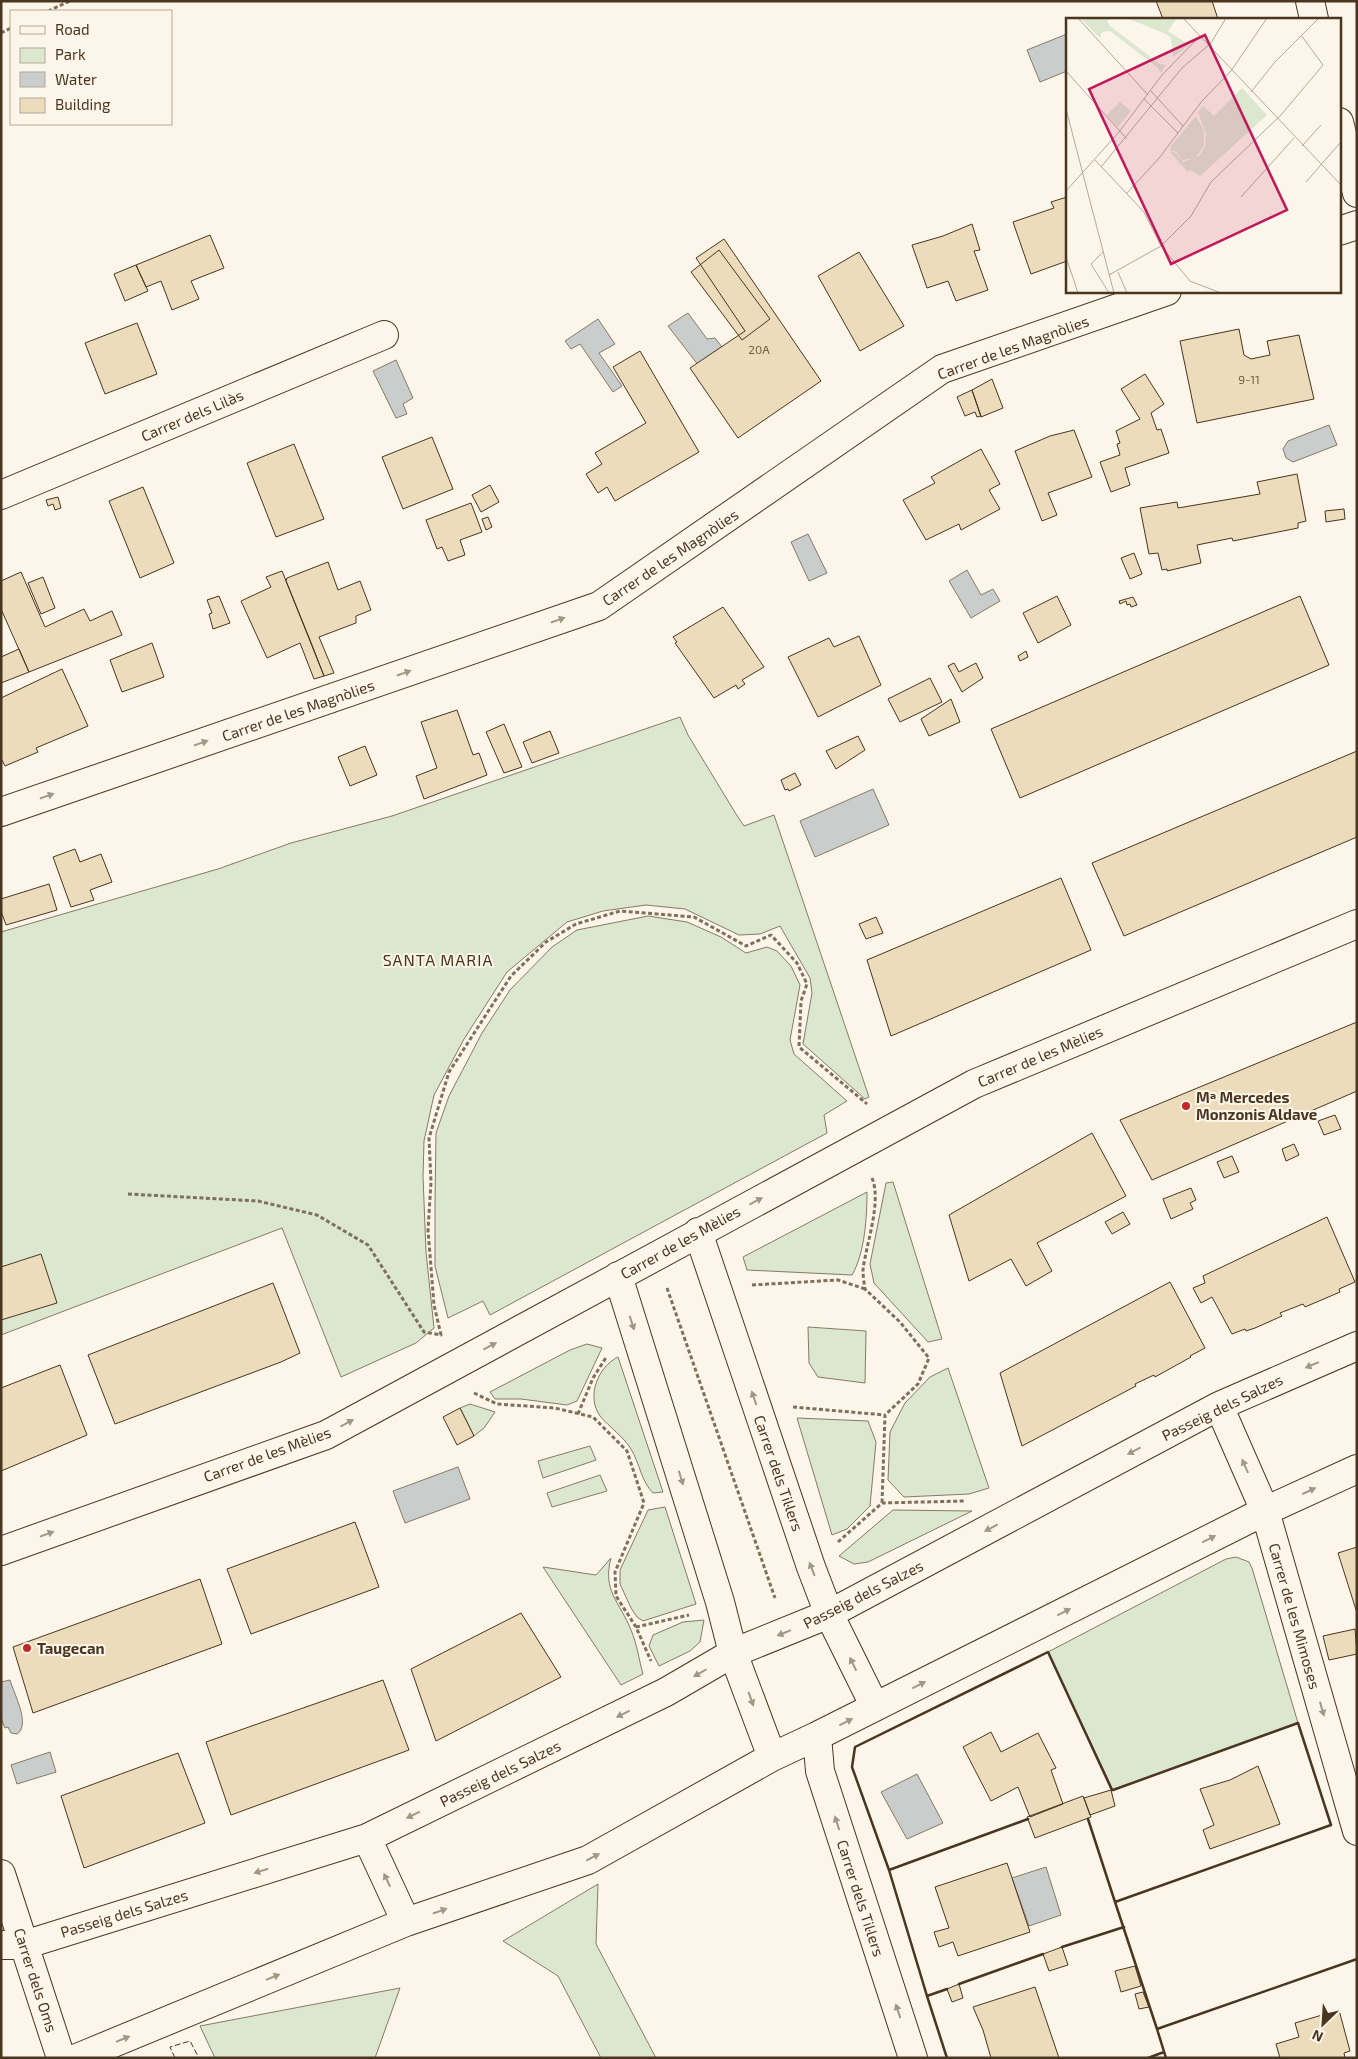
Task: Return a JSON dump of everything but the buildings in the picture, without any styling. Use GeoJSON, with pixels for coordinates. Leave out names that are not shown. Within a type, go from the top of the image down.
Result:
{"type":"FeatureCollection","features":[{"type":"Feature","properties":{"kind":"street"},"geometry":{"type":"LineString","coordinates":[[1310,1],[1314,18]]}},
{"type":"Feature","properties":{"kind":"street"},"geometry":{"type":"LineString","coordinates":[[1340,126],[1357,192]]}},
{"type":"Feature","properties":{"kind":"street"},"geometry":{"type":"LineString","coordinates":[[1340,231],[1357,225]]}},
{"type":"Feature","properties":{"kind":"street","name":"Carrer de les Magnòlies"},"geometry":{"type":"LineString","coordinates":[[1,812],[600,606],[942,370],[1164,292]]}},
{"type":"Feature","properties":{"kind":"street","name":"Carrer dels Lilàs"},"geometry":{"type":"LineString","coordinates":[[1,495],[384,335]]}},
{"type":"Feature","properties":{"kind":"street","name":"Carrer de les Mèlies"},"geometry":{"type":"LineString","coordinates":[[1,1551],[326,1435],[974,1084],[1357,924]]}},
{"type":"Feature","properties":{"kind":"street","name":"Carrer dels Til·lers"},"geometry":{"type":"LineString","coordinates":[[698,1232],[811,1567],[829,1614],[875,1707]]}},
{"type":"Feature","properties":{"kind":"street"},"geometry":{"type":"LineString","coordinates":[[618,1276],[720,1602],[733,1653],[772,1757]]}},
{"type":"Feature","properties":{"kind":"street","name":"Passeig dels Salzes"},"geometry":{"type":"LineString","coordinates":[[12,1945],[367,1838],[666,1692],[733,1653],[829,1614],[1219,1406],[1357,1346]]}},
{"type":"Feature","properties":{"kind":"street","name":"Carrer de les Mimoses"},"geometry":{"type":"LineString","coordinates":[[1219,1406],[1265,1511],[1357,1831]]}},
{"type":"Feature","properties":{"kind":"street"},"geometry":{"type":"LineString","coordinates":[[78,2058],[406,1922],[588,1860],[772,1757],[1265,1511],[1357,1469]]}},
{"type":"Feature","properties":{"kind":"street","name":"Carrer dels Til·lers"},"geometry":{"type":"LineString","coordinates":[[817,1736],[820,1771],[913,2058]]}},
{"type":"Feature","properties":{"kind":"street"},"geometry":{"type":"LineString","coordinates":[[367,1838],[406,1922]]}},
{"type":"Feature","properties":{"kind":"street","name":"Carrer dels Oms"},"geometry":{"type":"LineString","coordinates":[[1,1874],[12,1945],[61,2058]]}},
{"type":"Feature","properties":{"kind":"path"},"geometry":{"type":"LineString","coordinates":[[50,10],[70,1]]}},
{"type":"Feature","properties":{"kind":"path"},"geometry":{"type":"LineString","coordinates":[[128,1194],[258,1201],[317,1215],[368,1245],[424,1332],[440,1335],[434,1305],[428,1230],[431,1182],[429,1138],[449,1072],[511,976],[546,942],[576,924],[620,911],[694,917],[746,946],[771,935],[797,963],[807,984],[801,1000],[798,1047],[866,1103],[859,1107]]}},
{"type":"Feature","properties":{"kind":"path"},"geometry":{"type":"LineString","coordinates":[[865,1289],[863,1271],[872,1225],[876,1187],[871,1174]]}},
{"type":"Feature","properties":{"kind":"path"},"geometry":{"type":"LineString","coordinates":[[744,1285],[838,1280],[865,1289],[900,1322],[929,1358],[918,1384],[885,1414],[882,1503]]}},
{"type":"Feature","properties":{"kind":"path"},"geometry":{"type":"LineString","coordinates":[[667,1286],[776,1601]]}},
{"type":"Feature","properties":{"kind":"path"},"geometry":{"type":"LineString","coordinates":[[578,1414],[593,1378],[611,1348]]}},
{"type":"Feature","properties":{"kind":"path"},"geometry":{"type":"LineString","coordinates":[[471,1392],[497,1404],[555,1408],[593,1417],[627,1451],[644,1503],[615,1572],[616,1596],[636,1627],[641,1643],[654,1667]]}},
{"type":"Feature","properties":{"kind":"path"},"geometry":{"type":"LineString","coordinates":[[792,1407],[885,1414]]}},
{"type":"Feature","properties":{"kind":"path"},"geometry":{"type":"LineString","coordinates":[[837,1543],[882,1503],[972,1500]]}},
{"type":"Feature","properties":{"kind":"path"},"geometry":{"type":"LineString","coordinates":[[636,1627],[698,1613]]}},
{"type":"Feature","properties":{"kind":"green space"},"geometry":{"type":"Polygon","coordinates":[[[680,717],[688,735],[744,826],[774,815],[869,1097],[865,1099],[803,1044],[812,993],[810,978],[780,926],[760,934],[739,935],[685,909],[646,905],[603,911],[567,922],[507,972],[464,1039],[434,1095],[424,1141],[423,1176],[426,1252],[434,1328],[416,1343],[341,1377],[282,1228],[1,1335],[1,932],[218,869],[291,843],[392,816],[680,717]]]}},
{"type":"Feature","properties":{"kind":"green space"},"geometry":{"type":"Polygon","coordinates":[[[648,916],[687,922],[721,937],[746,953],[767,947],[777,951],[791,966],[800,985],[790,1040],[794,1054],[847,1101],[824,1115],[827,1133],[490,1315],[483,1301],[448,1318],[435,1266],[435,1203],[436,1133],[449,1096],[482,1033],[510,990],[552,947],[577,930],[648,916]]]}},
{"type":"Feature","properties":{"kind":"green space"},"geometry":{"type":"Polygon","coordinates":[[[893,1182],[942,1339],[928,1342],[874,1283],[870,1264],[886,1183],[893,1182]]]}},
{"type":"Feature","properties":{"kind":"green space"},"geometry":{"type":"Polygon","coordinates":[[[867,1192],[866,1223],[860,1256],[852,1275],[747,1270],[743,1257],[867,1192]]]}},
{"type":"Feature","properties":{"kind":"green space"},"geometry":{"type":"Polygon","coordinates":[[[808,1327],[866,1331],[865,1383],[818,1377],[809,1363],[808,1327]]]}},
{"type":"Feature","properties":{"kind":"green space"},"geometry":{"type":"Polygon","coordinates":[[[587,1344],[602,1348],[577,1401],[567,1405],[521,1399],[495,1399],[490,1392],[570,1350],[587,1344]]]}},
{"type":"Feature","properties":{"kind":"green space"},"geometry":{"type":"Polygon","coordinates":[[[618,1357],[663,1492],[653,1493],[649,1488],[631,1449],[600,1416],[596,1408],[594,1391],[596,1383],[605,1368],[618,1357]]]}},
{"type":"Feature","properties":{"kind":"green space"},"geometry":{"type":"Polygon","coordinates":[[[948,1368],[989,1488],[969,1494],[904,1497],[888,1480],[890,1432],[905,1403],[930,1377],[948,1368]]]}},
{"type":"Feature","properties":{"kind":"green space"},"geometry":{"type":"Polygon","coordinates":[[[470,1404],[495,1412],[484,1428],[474,1436],[460,1408],[470,1404]]]}},
{"type":"Feature","properties":{"kind":"green space"},"geometry":{"type":"Polygon","coordinates":[[[797,1418],[868,1421],[876,1442],[870,1506],[847,1529],[832,1535],[797,1418]]]}},
{"type":"Feature","properties":{"kind":"green space"},"geometry":{"type":"Polygon","coordinates":[[[590,1446],[596,1460],[543,1478],[538,1461],[590,1446]]]}},
{"type":"Feature","properties":{"kind":"green space"},"geometry":{"type":"Polygon","coordinates":[[[600,1475],[607,1491],[552,1507],[547,1493],[600,1475]]]}},
{"type":"Feature","properties":{"kind":"green space"},"geometry":{"type":"Polygon","coordinates":[[[665,1507],[696,1604],[643,1621],[637,1617],[631,1608],[620,1584],[620,1570],[648,1510],[665,1507]]]}},
{"type":"Feature","properties":{"kind":"green space"},"geometry":{"type":"Polygon","coordinates":[[[893,1510],[972,1511],[868,1562],[854,1564],[839,1556],[893,1510]]]}},
{"type":"Feature","properties":{"kind":"green space"},"geometry":{"type":"Polygon","coordinates":[[[1236,1557],[1249,1562],[1252,1568],[1298,1723],[1113,1790],[1048,1652],[1226,1559],[1236,1557]]]}},
{"type":"Feature","properties":{"kind":"green space"},"geometry":{"type":"Polygon","coordinates":[[[611,1558],[609,1569],[610,1588],[633,1635],[643,1674],[621,1685],[543,1567],[596,1575],[611,1558]]]}},
{"type":"Feature","properties":{"kind":"green space"},"geometry":{"type":"Polygon","coordinates":[[[704,1620],[700,1642],[690,1651],[659,1666],[649,1646],[653,1635],[683,1622],[704,1620]]]}},
{"type":"Feature","properties":{"kind":"green space"},"geometry":{"type":"Polygon","coordinates":[[[598,1884],[596,1944],[656,2058],[601,2058],[558,1976],[503,1941],[598,1884]]]}},
{"type":"Feature","properties":{"kind":"green space"},"geometry":{"type":"Polygon","coordinates":[[[400,1988],[375,2058],[215,2058],[200,2026],[400,1988]]]}},
{"type":"Feature","properties":{"kind":"water"},"geometry":{"type":"Polygon","coordinates":[[[1066,34],[1066,71],[1040,82],[1027,50],[1066,34]]]}},
{"type":"Feature","properties":{"kind":"water"},"geometry":{"type":"Polygon","coordinates":[[[688,313],[707,339],[715,338],[725,351],[702,370],[668,326],[688,313]]]}},
{"type":"Feature","properties":{"kind":"water"},"geometry":{"type":"Polygon","coordinates":[[[598,319],[615,344],[599,353],[622,386],[613,392],[580,344],[571,349],[565,341],[598,319]]]}},
{"type":"Feature","properties":{"kind":"water"},"geometry":{"type":"Polygon","coordinates":[[[396,360],[413,398],[403,404],[407,414],[396,418],[373,371],[396,360]]]}},
{"type":"Feature","properties":{"kind":"water"},"geometry":{"type":"Polygon","coordinates":[[[1329,425],[1337,445],[1293,462],[1286,458],[1283,449],[1288,441],[1329,425]]]}},
{"type":"Feature","properties":{"kind":"water"},"geometry":{"type":"Polygon","coordinates":[[[808,534],[827,573],[809,581],[791,542],[808,534]]]}},
{"type":"Feature","properties":{"kind":"water"},"geometry":{"type":"Polygon","coordinates":[[[967,570],[981,595],[993,589],[1000,601],[971,618],[949,581],[967,570]]]}},
{"type":"Feature","properties":{"kind":"water"},"geometry":{"type":"Polygon","coordinates":[[[873,789],[889,825],[815,857],[800,821],[873,789]]]}},
{"type":"Feature","properties":{"kind":"water"},"geometry":{"type":"Polygon","coordinates":[[[458,1467],[470,1499],[405,1523],[393,1491],[458,1467]]]}},
{"type":"Feature","properties":{"kind":"water"},"geometry":{"type":"Polygon","coordinates":[[[10,1680],[22,1717],[21,1730],[17,1734],[11,1733],[8,1727],[5,1728],[1,1718],[1,1682],[10,1680]]]}},
{"type":"Feature","properties":{"kind":"water"},"geometry":{"type":"Polygon","coordinates":[[[50,1752],[56,1772],[17,1784],[11,1765],[50,1752]]]}},
{"type":"Feature","properties":{"kind":"water"},"geometry":{"type":"Polygon","coordinates":[[[917,1774],[943,1823],[907,1839],[881,1792],[917,1774]]]}},
{"type":"Feature","properties":{"kind":"water"},"geometry":{"type":"Polygon","coordinates":[[[1046,1867],[1061,1915],[1029,1926],[1012,1878],[1046,1867]]]}},
{"type":"Feature","properties":{"kind":"fence"},"geometry":{"type":"LineString","coordinates":[[175,2058],[170,2047],[190,2041],[199,2058]]}},
{"type":"Feature","properties":{"kind":"wall"},"geometry":{"type":"LineString","coordinates":[[1028,1819],[889,1870],[852,1767],[855,1747],[1048,1652],[1112,1790]]}},
{"type":"Feature","properties":{"kind":"wall"},"geometry":{"type":"LineString","coordinates":[[1113,1790],[1298,1723],[1331,1825],[1115,1902],[1157,2029],[1357,1959]]}},
{"type":"Feature","properties":{"kind":"wall"},"geometry":{"type":"LineString","coordinates":[[1088,1819],[1115,1902]]}},
{"type":"Feature","properties":{"kind":"wall"},"geometry":{"type":"LineString","coordinates":[[889,1870],[927,1996]]}},
{"type":"Feature","properties":{"kind":"wall"},"geometry":{"type":"LineString","coordinates":[[1062,1947],[1124,1927]]}},
{"type":"Feature","properties":{"kind":"wall"},"geometry":{"type":"LineString","coordinates":[[959,1984],[1043,1954]]}},
{"type":"Feature","properties":{"kind":"wall"},"geometry":{"type":"LineString","coordinates":[[947,1989],[927,1996],[947,2058]]}},
{"type":"Feature","properties":{"kind":"wall"},"geometry":{"type":"LineString","coordinates":[[1157,2029],[1166,2058]]}},
{"type":"Feature","properties":{"kind":"wall"},"geometry":{"type":"LineString","coordinates":[[1148,2058],[1164,2052]]}},
{"type":"Feature","properties":{"kind":"place","name":"Mª Mercedes Monzonis Aldave"},"geometry":{"type":"Point","coordinates":[1186,1106]}},
{"type":"Feature","properties":{"kind":"place","name":"Taugecan"},"geometry":{"type":"Point","coordinates":[27,1648]}},
{"type":"Feature","properties":{"kind":"district","name":"SANTA MARIA"},"geometry":{"type":"Point","coordinates":[438,959]}}]}
